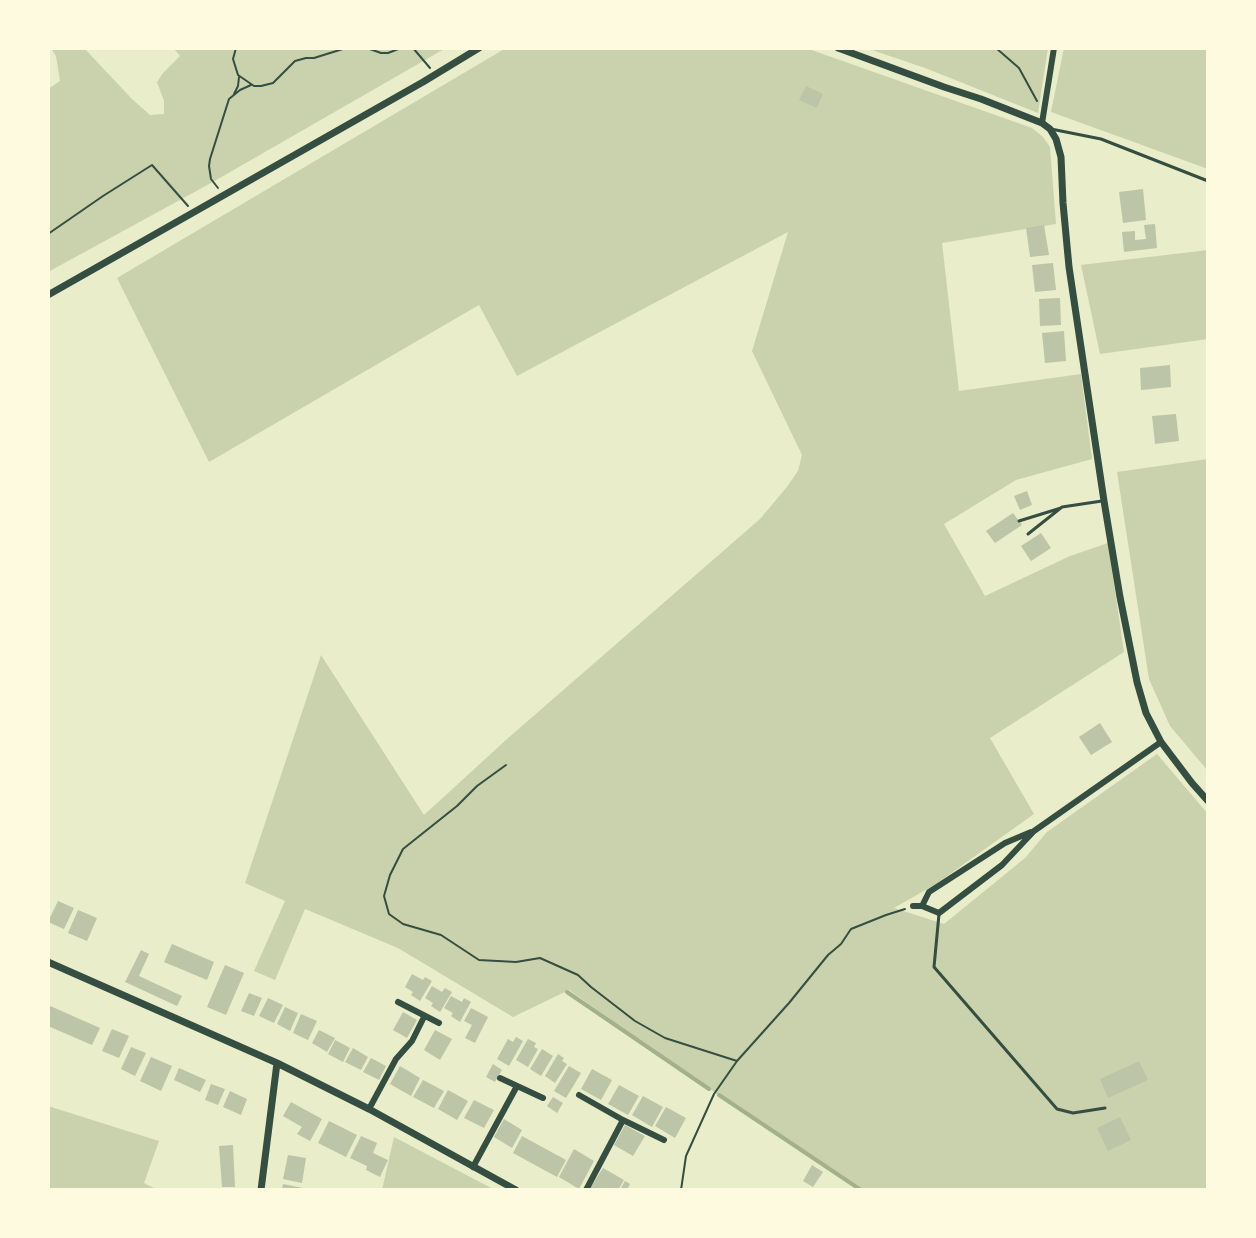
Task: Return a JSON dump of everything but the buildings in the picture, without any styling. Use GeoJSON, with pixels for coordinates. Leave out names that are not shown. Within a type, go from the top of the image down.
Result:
{"type":"FeatureCollection","features":[{"type":"Feature","properties":{"kind":"street"},"geometry":{"type":"LineString","coordinates":[[48,295],[479,48]]}},
{"type":"Feature","properties":{"kind":"street"},"geometry":{"type":"LineString","coordinates":[[838,48],[1042,123],[1050,129],[1056,139],[1062,157],[1069,267],[1104,501],[1137,682],[1146,713],[1161,742],[1208,801]]}},
{"type":"Feature","properties":{"kind":"street"},"geometry":{"type":"LineString","coordinates":[[1042,123],[1054,48]]}},
{"type":"Feature","properties":{"kind":"street"},"geometry":{"type":"LineString","coordinates":[[913,906],[922,906],[939,913],[1002,864],[1034,831],[1161,742]]}},
{"type":"Feature","properties":{"kind":"street"},"geometry":{"type":"LineString","coordinates":[[922,906],[929,892],[1005,843],[1034,831]]}},
{"type":"Feature","properties":{"kind":"street"},"geometry":{"type":"LineString","coordinates":[[48,962],[278,1063],[516,1190]]}},
{"type":"Feature","properties":{"kind":"street"},"geometry":{"type":"LineString","coordinates":[[398,1002],[439,1023]]}},
{"type":"Feature","properties":{"kind":"street"},"geometry":{"type":"LineString","coordinates":[[369,1110],[396,1059],[412,1041],[424,1017]]}},
{"type":"Feature","properties":{"kind":"street"},"geometry":{"type":"LineString","coordinates":[[261,1190],[278,1063]]}},
{"type":"Feature","properties":{"kind":"street"},"geometry":{"type":"LineString","coordinates":[[500,1078],[543,1098]]}},
{"type":"Feature","properties":{"kind":"street"},"geometry":{"type":"LineString","coordinates":[[473,1167],[517,1086]]}},
{"type":"Feature","properties":{"kind":"street"},"geometry":{"type":"LineString","coordinates":[[579,1095],[664,1140]]}},
{"type":"Feature","properties":{"kind":"street"},"geometry":{"type":"LineString","coordinates":[[586,1190],[623,1120]]}},
{"type":"Feature","properties":{"kind":"lane"},"geometry":{"type":"LineString","coordinates":[[1050,129],[1101,139],[1208,181]]}},
{"type":"Feature","properties":{"kind":"lane"},"geometry":{"type":"LineString","coordinates":[[1019,521],[1062,507],[1104,501]]}},
{"type":"Feature","properties":{"kind":"lane"},"geometry":{"type":"LineString","coordinates":[[1028,534],[1062,507]]}},
{"type":"Feature","properties":{"kind":"lane"},"geometry":{"type":"LineString","coordinates":[[939,913],[934,967],[1057,1109],[1073,1113],[1105,1108]]}},
{"type":"Feature","properties":{"kind":"path"},"geometry":{"type":"LineString","coordinates":[[234,96],[239,77],[233,59],[236,48]]}},
{"type":"Feature","properties":{"kind":"path"},"geometry":{"type":"LineString","coordinates":[[224,195],[211,179],[209,166],[229,99],[246,87],[273,83],[301,59],[314,58],[346,48]]}},
{"type":"Feature","properties":{"kind":"path"},"geometry":{"type":"LineString","coordinates":[[367,48],[388,53],[401,48]]}},
{"type":"Feature","properties":{"kind":"path"},"geometry":{"type":"LineString","coordinates":[[413,48],[435,75]]}},
{"type":"Feature","properties":{"kind":"path"},"geometry":{"type":"LineString","coordinates":[[998,49],[1019,68],[1036,101],[1045,104]]}},
{"type":"Feature","properties":{"kind":"path"},"geometry":{"type":"LineString","coordinates":[[239,77],[254,86]]}},
{"type":"Feature","properties":{"kind":"path"},"geometry":{"type":"LineString","coordinates":[[48,234],[152,165],[194,212]]}},
{"type":"Feature","properties":{"kind":"path"},"geometry":{"type":"LineString","coordinates":[[506,765],[477,786],[457,806],[403,849],[390,874],[384,896],[389,914],[403,924],[441,935],[479,960],[516,962],[540,958],[578,975],[635,1021],[665,1038],[736,1061]]}},
{"type":"Feature","properties":{"kind":"path"},"geometry":{"type":"LineString","coordinates":[[681,1190],[686,1156],[714,1095],[736,1061],[789,1003],[828,954],[841,944],[851,929],[913,906]]}},
{"type":"Feature","properties":{"kind":"green space"},"geometry":{"type":"Polygon","coordinates":[[[51,48],[84,48],[150,115],[164,114],[164,101],[157,82],[180,56],[170,48],[446,48],[211,183],[48,272],[48,89],[60,81],[56,56],[51,48]]]}},
{"type":"Feature","properties":{"kind":"green space"},"geometry":{"type":"Polygon","coordinates":[[[506,48],[806,48],[1032,128],[1050,147],[1056,224],[942,243],[959,391],[1081,374],[1092,459],[1016,480],[944,524],[985,596],[1070,556],[1108,543],[1124,652],[990,738],[1034,814],[936,884],[894,908],[944,924],[1025,858],[1047,832],[1157,754],[1208,814],[1208,1190],[865,1190],[721,1097],[569,990],[513,1017],[398,948],[305,909],[275,980],[254,971],[285,901],[245,883],[321,655],[424,815],[507,739],[760,519],[798,471],[802,455],[752,351],[788,232],[517,376],[479,305],[209,462],[117,278],[506,48]]]}},
{"type":"Feature","properties":{"kind":"green space"},"geometry":{"type":"Polygon","coordinates":[[[866,48],[1048,48],[1038,113],[925,68],[866,48]]]}},
{"type":"Feature","properties":{"kind":"green space"},"geometry":{"type":"Polygon","coordinates":[[[1064,48],[1208,48],[1208,169],[1051,112],[1064,48]]]}},
{"type":"Feature","properties":{"kind":"green space"},"geometry":{"type":"Polygon","coordinates":[[[1208,250],[1208,339],[1100,354],[1081,265],[1208,250]]]}},
{"type":"Feature","properties":{"kind":"green space"},"geometry":{"type":"Polygon","coordinates":[[[1208,459],[1208,771],[1170,726],[1149,679],[1117,472],[1208,459]]]}},
{"type":"Feature","properties":{"kind":"green space"},"geometry":{"type":"Polygon","coordinates":[[[48,1106],[159,1141],[144,1183],[158,1190],[48,1190],[48,1106]]]}},
{"type":"Feature","properties":{"kind":"green space"},"geometry":{"type":"Polygon","coordinates":[[[394,1137],[495,1190],[382,1190],[394,1137]]]}},
{"type":"Feature","properties":{"kind":"waterway"},"geometry":{"type":"LineString","coordinates":[[567,992],[709,1089]]}},
{"type":"Feature","properties":{"kind":"waterway"},"geometry":{"type":"LineString","coordinates":[[719,1095],[861,1190]]}}]}
